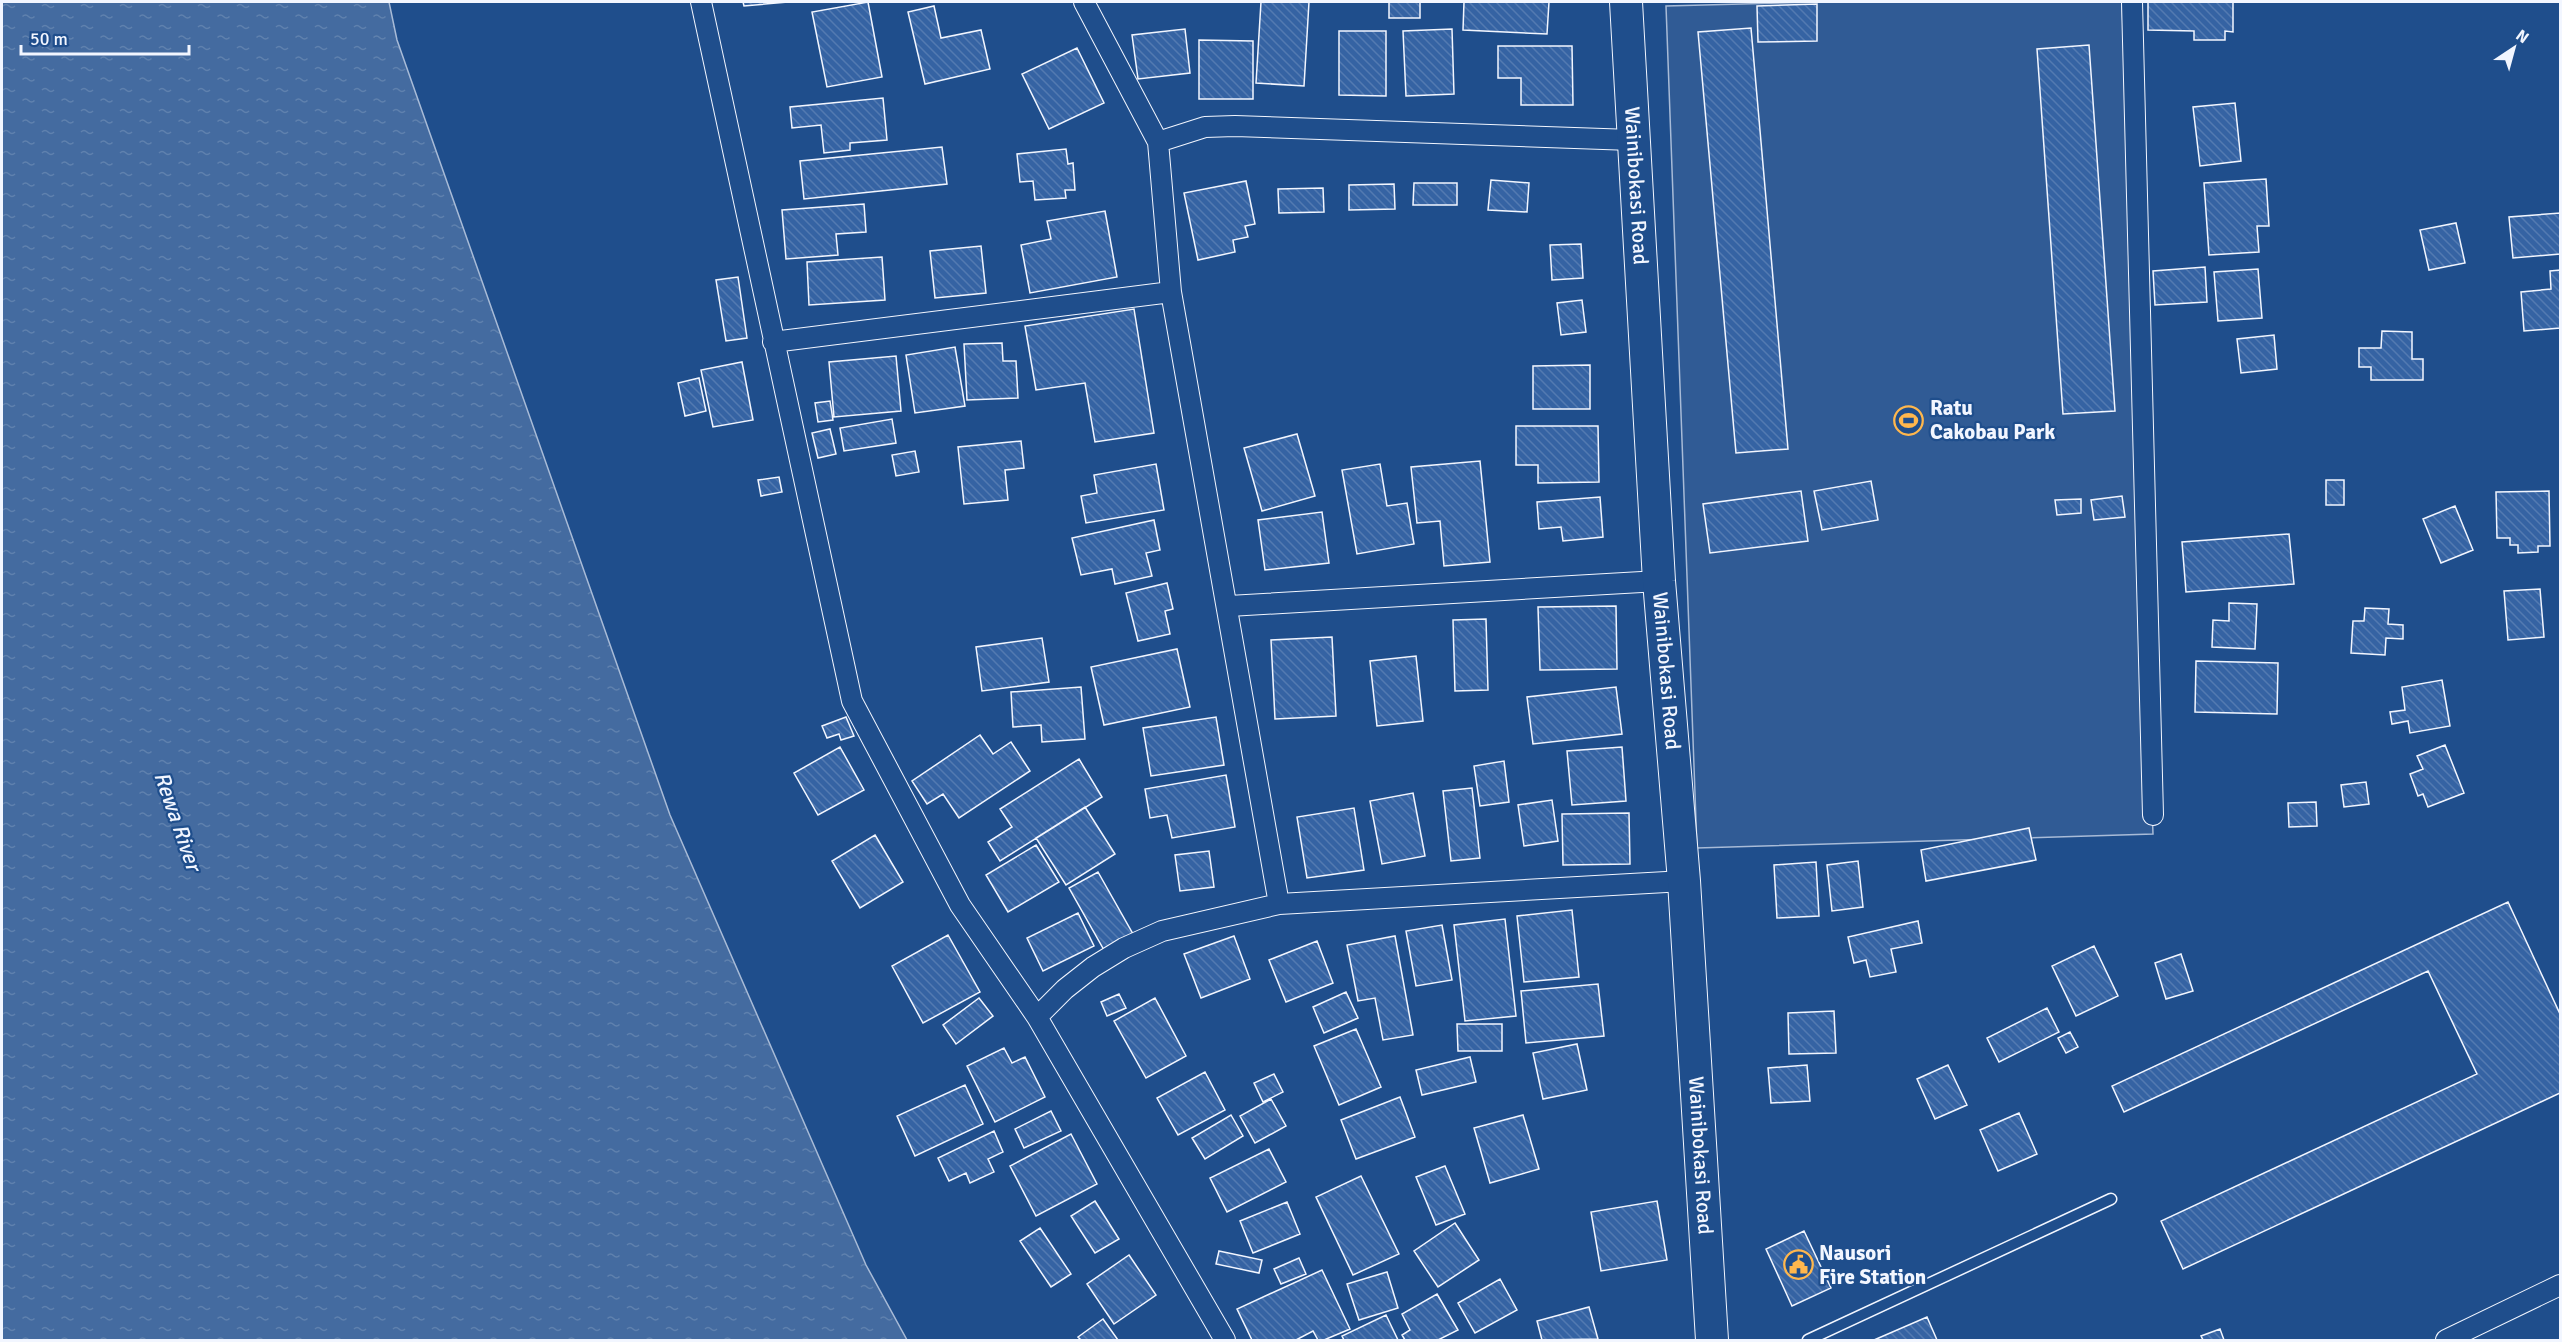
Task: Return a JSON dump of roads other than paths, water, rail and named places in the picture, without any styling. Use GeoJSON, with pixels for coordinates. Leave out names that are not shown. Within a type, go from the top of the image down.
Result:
{"type":"FeatureCollection","features":[{"type":"Feature","properties":{"kind":"main road","name":"Wainibokasi Road"},"geometry":{"type":"LineString","coordinates":[[1626,2],[1632,140],[1659,581],[1684,881],[1712,1341]]}},
{"type":"Feature","properties":{"kind":"street"},"geometry":{"type":"LineString","coordinates":[[701,2],[852,701],[960,905],[1037,1017],[1225,1341]]}},
{"type":"Feature","properties":{"kind":"street"},"geometry":{"type":"LineString","coordinates":[[1084,2],[1158,142],[1171,292],[1229,606],[1279,904]]}},
{"type":"Feature","properties":{"kind":"street"},"geometry":{"type":"LineString","coordinates":[[2132,2],[2154,815]]}},
{"type":"Feature","properties":{"kind":"street"},"geometry":{"type":"LineString","coordinates":[[1158,142],[1205,127],[1235,126],[1632,140]]}},
{"type":"Feature","properties":{"kind":"street"},"geometry":{"type":"LineString","coordinates":[[773,342],[1171,292]]}},
{"type":"Feature","properties":{"kind":"street"},"geometry":{"type":"LineString","coordinates":[[1229,606],[1659,581]]}},
{"type":"Feature","properties":{"kind":"street"},"geometry":{"type":"LineString","coordinates":[[1037,1017],[1065,989],[1093,967],[1134,944],[1162,931],[1279,904],[1684,881]]}},
{"type":"Feature","properties":{"kind":"street"},"geometry":{"type":"LineString","coordinates":[[2446,1341],[2560,1285]]}},
{"type":"Feature","properties":{"kind":"lane"},"geometry":{"type":"LineString","coordinates":[[1808,1341],[2110,1199]]}},
{"type":"Feature","properties":{"kind":"water","name":"Rewa River"},"geometry":{"type":"Polygon","coordinates":[[[2,2],[389,2],[397,40],[670,815],[866,1265],[907,1340],[2,1340],[2,2]]]}},
{"type":"Feature","properties":{"kind":"place","name":"Ratu Cakobau Park"},"geometry":{"type":"Point","coordinates":[1909,420]}},
{"type":"Feature","properties":{"kind":"place","name":"Nausori Fire Station"},"geometry":{"type":"Point","coordinates":[1798,1265]}}]}
